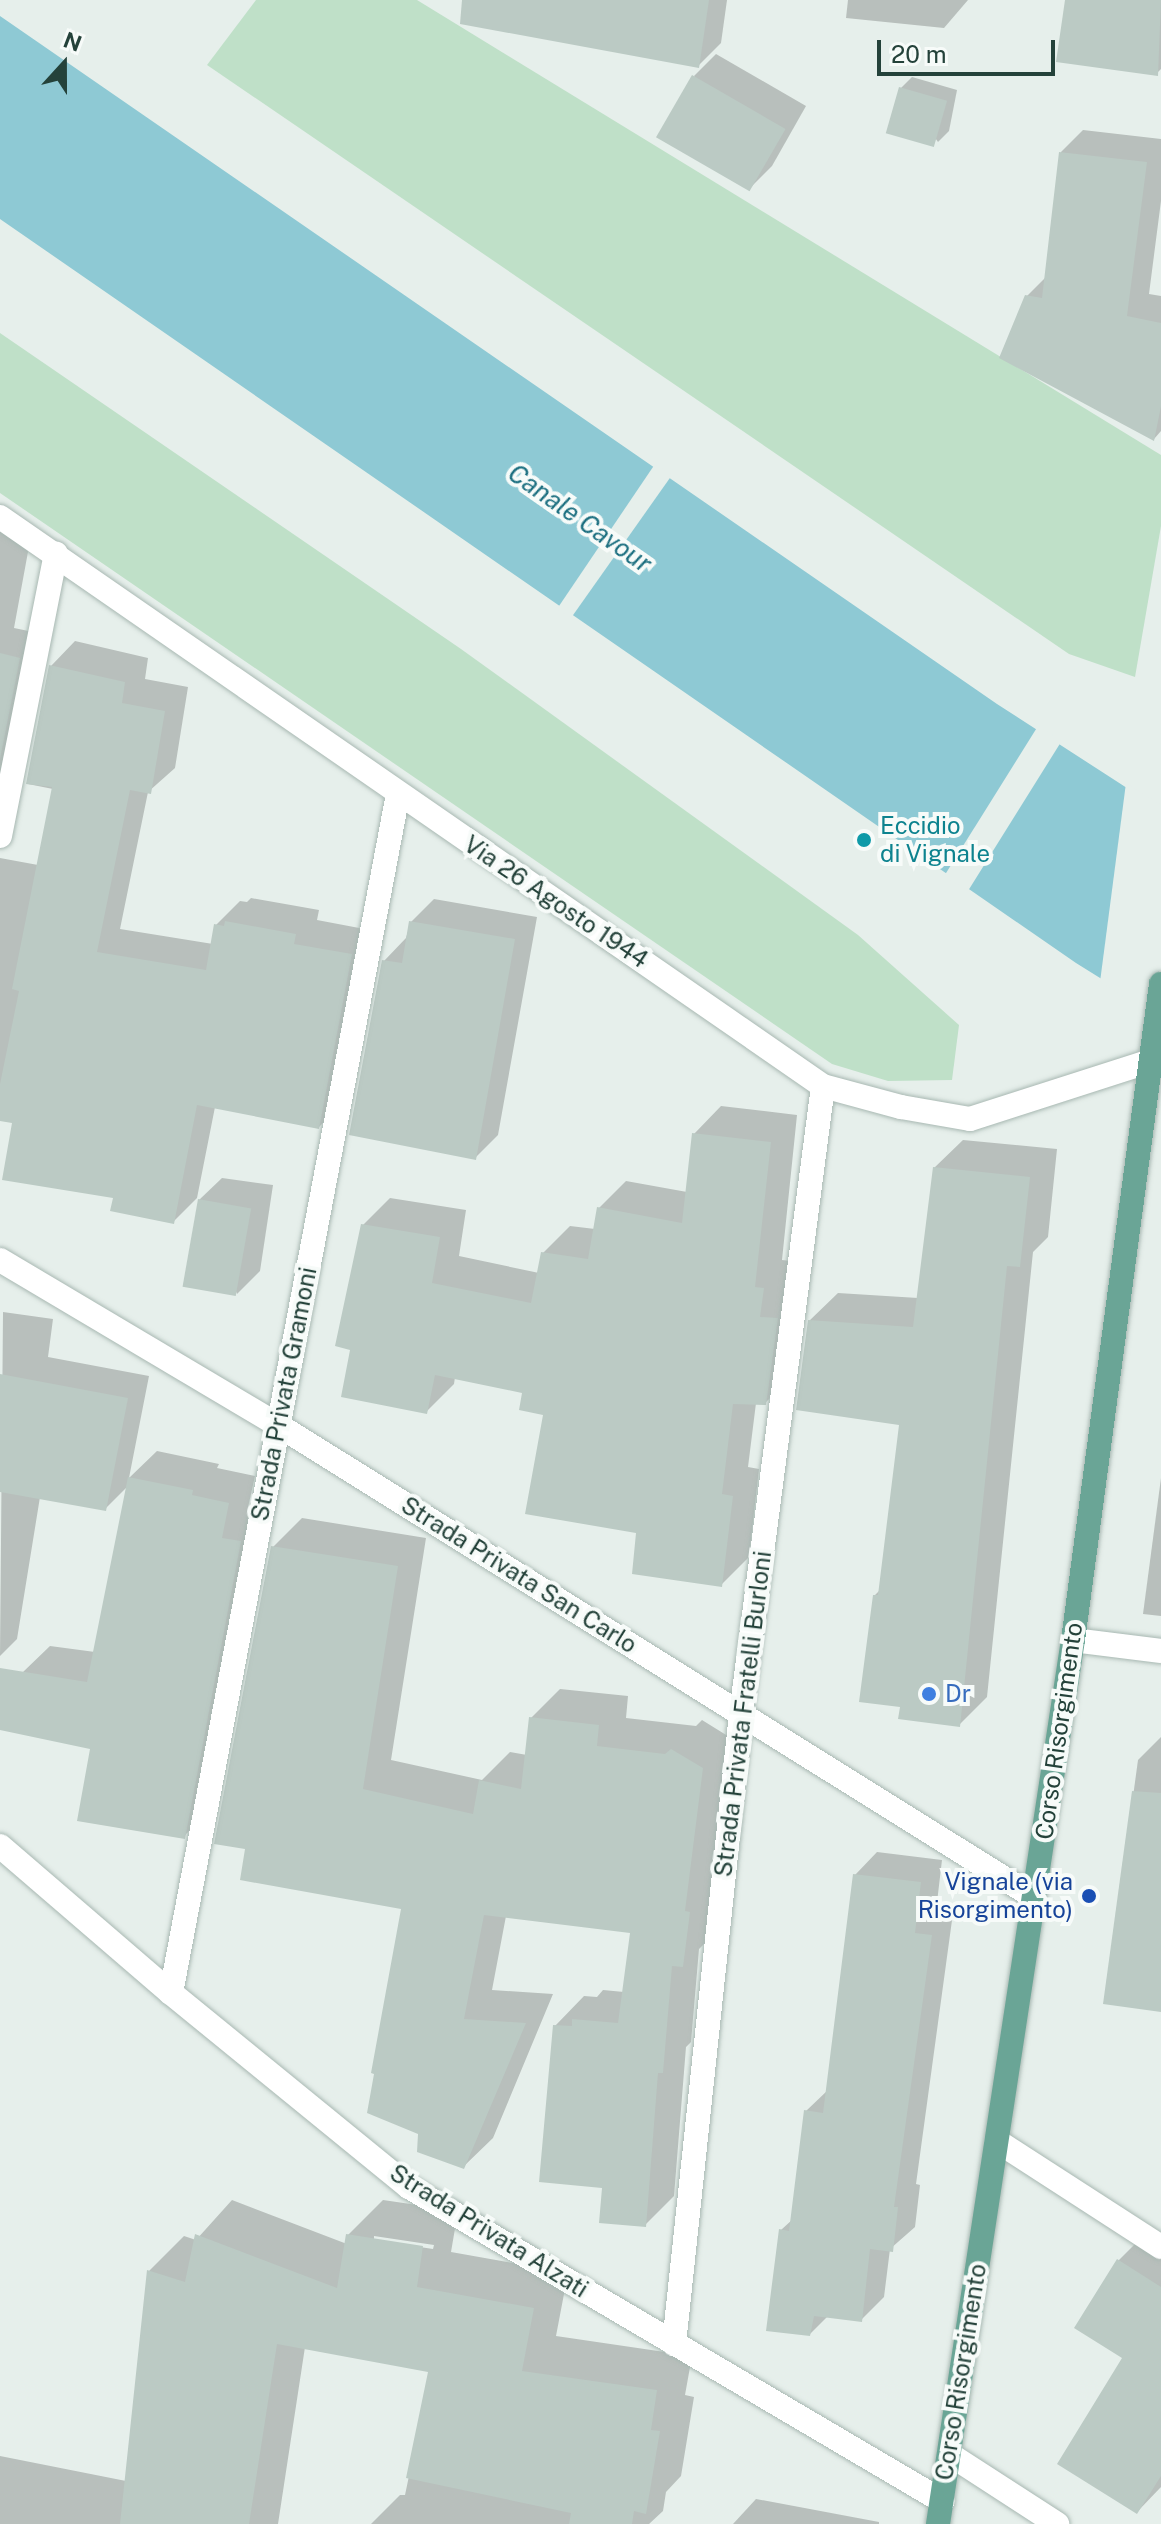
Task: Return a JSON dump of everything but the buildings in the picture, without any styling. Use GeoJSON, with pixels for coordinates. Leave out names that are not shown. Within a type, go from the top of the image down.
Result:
{"type":"FeatureCollection","features":[{"type":"Feature","properties":{"kind":"main road","name":"Corso Risorgimento"},"geometry":{"type":"LineString","coordinates":[[940,2513],[1073,1640],[1156,1063],[1154,1034],[1161,984]]}},
{"type":"Feature","properties":{"kind":"street","name":"Via 26 Agosto 1944"},"geometry":{"type":"LineString","coordinates":[[0,517],[823,1086],[901,1107],[970,1119],[1156,1063]]}},
{"type":"Feature","properties":{"kind":"street"},"geometry":{"type":"LineString","coordinates":[[0,836],[56,553]]}},
{"type":"Feature","properties":{"kind":"street","name":"Strada Privata Gramoni"},"geometry":{"type":"LineString","coordinates":[[171,1993],[398,794]]}},
{"type":"Feature","properties":{"kind":"street","name":"Strada Privata Fratelli Burloni"},"geometry":{"type":"LineString","coordinates":[[674,2344],[741,1714],[823,1086]]}},
{"type":"Feature","properties":{"kind":"street","name":"Strada Privata San Carlo"},"geometry":{"type":"LineString","coordinates":[[0,1260],[278,1425],[1034,1897]]}},
{"type":"Feature","properties":{"kind":"street"},"geometry":{"type":"LineString","coordinates":[[1073,1640],[1161,1651]]}},
{"type":"Feature","properties":{"kind":"street","name":"Strada Privata Alzati"},"geometry":{"type":"LineString","coordinates":[[0,1846],[171,1993],[409,2187],[674,2344],[940,2513]]}},
{"type":"Feature","properties":{"kind":"street"},"geometry":{"type":"LineString","coordinates":[[997,2141],[1161,2247]]}},
{"type":"Feature","properties":{"kind":"street"},"geometry":{"type":"LineString","coordinates":[[949,2454],[1057,2524]]}},
{"type":"Feature","properties":{"kind":"green space"},"geometry":{"type":"Polygon","coordinates":[[[256,0],[417,0],[1161,455],[1161,526],[1135,677],[1069,654],[207,65],[256,0]]]}},
{"type":"Feature","properties":{"kind":"green space"},"geometry":{"type":"Polygon","coordinates":[[[0,333],[461,649],[858,935],[959,1025],[952,1080],[888,1081],[832,1064],[0,493],[0,333]]]}},
{"type":"Feature","properties":{"kind":"water","name":"Canale Cavour"},"geometry":{"type":"Polygon","coordinates":[[[0,16],[997,704],[1161,810],[1161,1016],[1076,963],[0,219],[0,16]]]}},
{"type":"Feature","properties":{"kind":"pier"},"geometry":{"type":"Polygon","coordinates":[[[655,464],[672,475],[571,618],[557,609],[655,464]]]}},
{"type":"Feature","properties":{"kind":"pier"},"geometry":{"type":"Polygon","coordinates":[[[1038,726],[1062,741],[968,891],[944,876],[1038,726]]]}},
{"type":"Feature","properties":{"kind":"pier"},"geometry":{"type":"Polygon","coordinates":[[[1126,783],[1161,805],[1161,1020],[1100,982],[1126,783]]]}},
{"type":"Feature","properties":{"kind":"place","name":"Eccidio di Vignale"},"geometry":{"type":"Point","coordinates":[864,840]}},
{"type":"Feature","properties":{"kind":"place","name":"Dr"},"geometry":{"type":"Point","coordinates":[929,1694]}},
{"type":"Feature","properties":{"kind":"place","name":"Vignale (via Risorgimento)"},"geometry":{"type":"Point","coordinates":[1089,1896]}}]}
